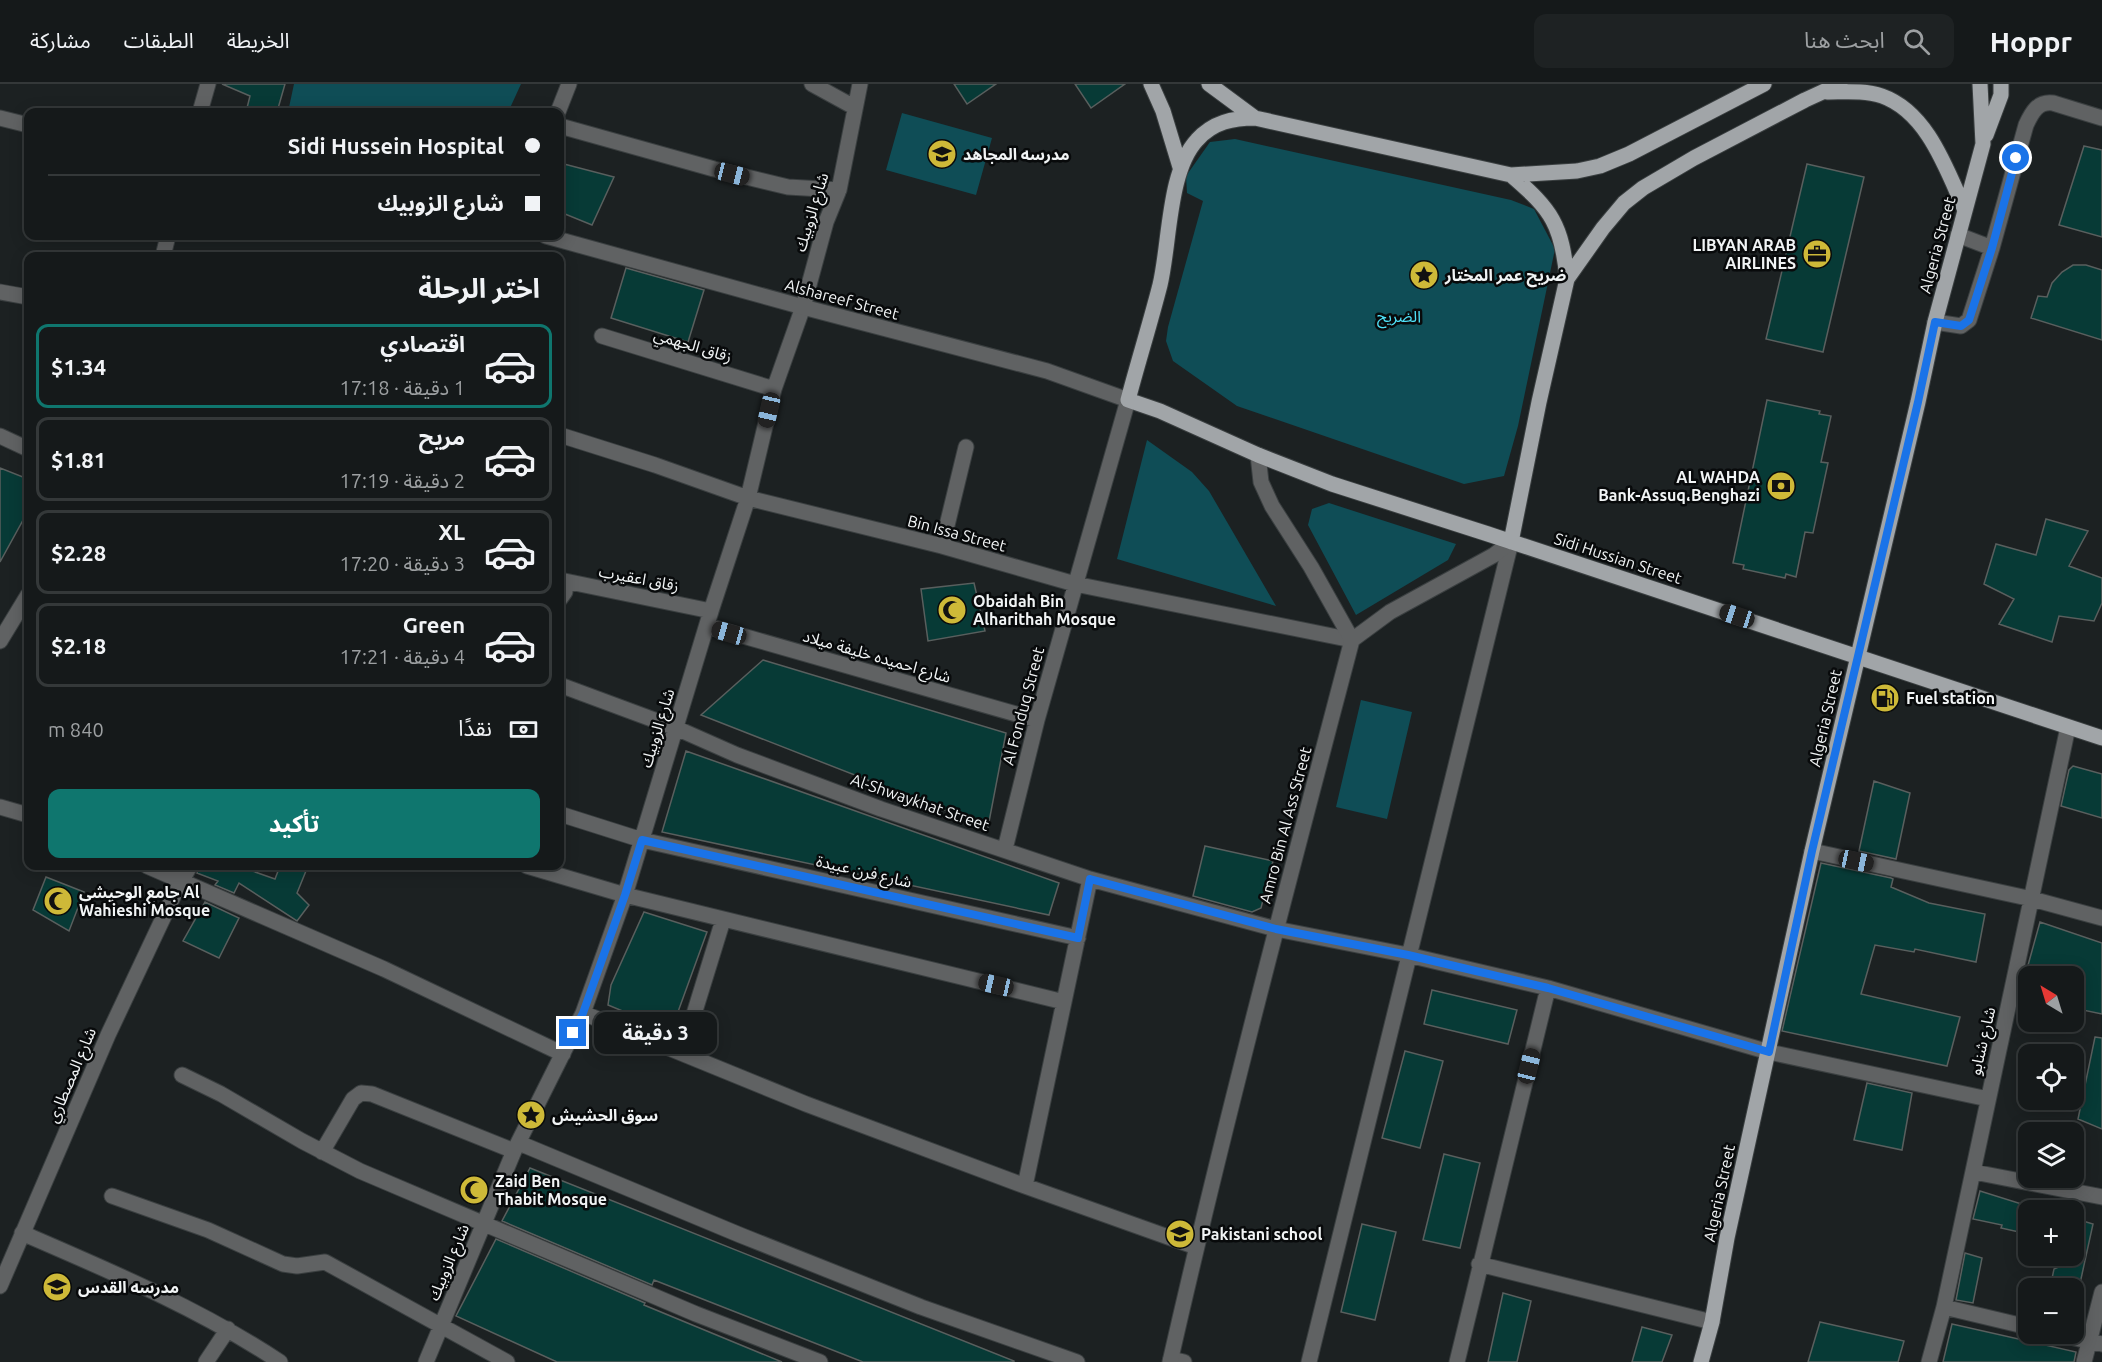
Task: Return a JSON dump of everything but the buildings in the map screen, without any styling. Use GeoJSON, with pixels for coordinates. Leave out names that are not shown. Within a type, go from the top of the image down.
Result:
{"type":"FeatureCollection","features":[{"type":"Feature","properties":{"kind":"main road"},"geometry":{"type":"LineString","coordinates":[[1151,84],[1164,111],[1180,167]]}},
{"type":"Feature","properties":{"kind":"main road"},"geometry":{"type":"LineString","coordinates":[[1209,84],[1255,118]]}},
{"type":"Feature","properties":{"kind":"main road"},"geometry":{"type":"LineString","coordinates":[[1128,400],[1160,283],[1180,167],[1196,141],[1207,131],[1235,118],[1255,118],[1511,175],[1577,171],[1600,166],[1629,154],[1764,84]]}},
{"type":"Feature","properties":{"kind":"main road"},"geometry":{"type":"LineString","coordinates":[[1568,279],[1603,228],[1624,203],[1642,189],[1694,158],[1840,84]]}},
{"type":"Feature","properties":{"kind":"main road","name":"Algeria Street"},"geometry":{"type":"LineString","coordinates":[[1701,1362],[1712,1322],[1734,1208],[1812,851],[1935,322],[1983,144],[1980,84]]}},
{"type":"Feature","properties":{"kind":"main road"},"geometry":{"type":"LineString","coordinates":[[1983,144],[2003,88]]}},
{"type":"Feature","properties":{"kind":"main road"},"geometry":{"type":"LineString","coordinates":[[1824,92],[1861,92],[1882,96],[1900,105],[1914,117],[1928,135],[1964,208]]}},
{"type":"Feature","properties":{"kind":"main road"},"geometry":{"type":"LineString","coordinates":[[1511,175],[1537,197],[1558,230],[1564,249],[1568,279],[1539,402],[1511,542]]}},
{"type":"Feature","properties":{"kind":"main road","name":"Sidi Hussian Street"},"geometry":{"type":"LineString","coordinates":[[1128,400],[1160,411],[1258,455],[1332,484],[2102,738]]}},
{"type":"Feature","properties":{"kind":"street"},"geometry":{"type":"LineString","coordinates":[[201,108],[208,84]]}},
{"type":"Feature","properties":{"kind":"street"},"geometry":{"type":"LineString","coordinates":[[560,108],[570,84]]}},
{"type":"Feature","properties":{"kind":"street"},"geometry":{"type":"LineString","coordinates":[[812,84],[854,107]]}},
{"type":"Feature","properties":{"kind":"street","name":"شارع الزوبيك"},"geometry":{"type":"LineString","coordinates":[[426,1362],[517,1147],[583,1013],[625,895],[748,498],[774,388],[803,307],[826,222],[839,190],[860,84]]}},
{"type":"Feature","properties":{"kind":"street"},"geometry":{"type":"LineString","coordinates":[[1935,322],[1961,326],[1969,320],[1992,248],[2026,125],[2037,106],[2046,102],[2053,103],[2102,118]]}},
{"type":"Feature","properties":{"kind":"street"},"geometry":{"type":"LineString","coordinates":[[0,118],[24,124]]}},
{"type":"Feature","properties":{"kind":"street"},"geometry":{"type":"LineString","coordinates":[[564,127],[788,187],[839,190]]}},
{"type":"Feature","properties":{"kind":"street"},"geometry":{"type":"LineString","coordinates":[[1958,235],[1992,248]]}},
{"type":"Feature","properties":{"kind":"street","name":"Alshareef Street"},"geometry":{"type":"LineString","coordinates":[[560,240],[1047,371],[1128,400]]}},
{"type":"Feature","properties":{"kind":"street"},"geometry":{"type":"LineString","coordinates":[[0,292],[24,296]]}},
{"type":"Feature","properties":{"kind":"street","name":"زقاق الجهمي"},"geometry":{"type":"LineString","coordinates":[[602,336],[774,388]]}},
{"type":"Feature","properties":{"kind":"street","name":"Al Fonduq Street"},"geometry":{"type":"LineString","coordinates":[[1005,849],[1037,720],[1128,400]]}},
{"type":"Feature","properties":{"kind":"street"},"geometry":{"type":"LineString","coordinates":[[0,436],[24,447]]}},
{"type":"Feature","properties":{"kind":"street","name":"Bin Issa Street"},"geometry":{"type":"LineString","coordinates":[[564,436],[748,498],[942,546],[1075,584],[1352,640]]}},
{"type":"Feature","properties":{"kind":"street"},"geometry":{"type":"LineString","coordinates":[[942,546],[966,447]]}},
{"type":"Feature","properties":{"kind":"street"},"geometry":{"type":"LineString","coordinates":[[1258,455],[1261,482],[1272,506],[1311,567],[1352,640],[1390,612],[1485,560],[1511,542]]}},
{"type":"Feature","properties":{"kind":"street"},"geometry":{"type":"LineString","coordinates":[[1309,1362],[1511,542]]}},
{"type":"Feature","properties":{"kind":"street","name":"زقاق اعقيرب"},"geometry":{"type":"LineString","coordinates":[[564,582],[709,619]]}},
{"type":"Feature","properties":{"kind":"street"},"geometry":{"type":"LineString","coordinates":[[0,641],[24,602]]}},
{"type":"Feature","properties":{"kind":"street","name":"شارع احميده خليفة ميلاد"},"geometry":{"type":"LineString","coordinates":[[709,619],[1037,720]]}},
{"type":"Feature","properties":{"kind":"street","name":"Amro Bin Al Ass Street"},"geometry":{"type":"LineString","coordinates":[[1175,1361],[1196,1246],[1352,640]]}},
{"type":"Feature","properties":{"kind":"street","name":"Al-Shwaykhat Street"},"geometry":{"type":"LineString","coordinates":[[564,686],[676,728],[737,755],[932,826],[1090,879],[1276,929],[1408,955],[1548,988],[1769,1052],[1988,1099]]}},
{"type":"Feature","properties":{"kind":"street","name":"شارع شنابو"},"geometry":{"type":"LineString","coordinates":[[1929,1362],[1944,1307],[1974,1172],[2068,727]]}},
{"type":"Feature","properties":{"kind":"street"},"geometry":{"type":"LineString","coordinates":[[0,807],[24,814]]}},
{"type":"Feature","properties":{"kind":"street","name":"شارع فرن عبيدة"},"geometry":{"type":"LineString","coordinates":[[564,815],[642,840],[1078,938]]}},
{"type":"Feature","properties":{"kind":"street"},"geometry":{"type":"LineString","coordinates":[[1812,851],[2032,899],[2102,918]]}},
{"type":"Feature","properties":{"kind":"street"},"geometry":{"type":"LineString","coordinates":[[156,870],[384,969],[563,1054]]}},
{"type":"Feature","properties":{"kind":"street","name":"شارع المصطاري"},"geometry":{"type":"LineString","coordinates":[[0,1286],[108,1035],[188,870]]}},
{"type":"Feature","properties":{"kind":"street"},"geometry":{"type":"LineString","coordinates":[[540,870],[723,920],[1064,1002]]}},
{"type":"Feature","properties":{"kind":"street"},"geometry":{"type":"LineString","coordinates":[[1025,1186],[1090,879]]}},
{"type":"Feature","properties":{"kind":"street"},"geometry":{"type":"LineString","coordinates":[[682,1053],[723,920]]}},
{"type":"Feature","properties":{"kind":"street"},"geometry":{"type":"LineString","coordinates":[[1457,1362],[1548,988]]}},
{"type":"Feature","properties":{"kind":"street"},"geometry":{"type":"LineString","coordinates":[[583,1013],[806,1104],[1025,1186],[1196,1246]]}},
{"type":"Feature","properties":{"kind":"street"},"geometry":{"type":"LineString","coordinates":[[182,1075],[360,1171],[696,1314],[820,1362]]}},
{"type":"Feature","properties":{"kind":"street"},"geometry":{"type":"LineString","coordinates":[[322,1152],[352,1099],[361,1093],[372,1094],[517,1147],[921,1307],[1077,1362]]}},
{"type":"Feature","properties":{"kind":"street"},"geometry":{"type":"LineString","coordinates":[[1974,1172],[2102,1197]]}},
{"type":"Feature","properties":{"kind":"street"},"geometry":{"type":"LineString","coordinates":[[112,1196],[208,1230],[284,1264],[297,1266],[325,1262],[507,1362]]}},
{"type":"Feature","properties":{"kind":"street"},"geometry":{"type":"LineString","coordinates":[[22,1233],[101,1267],[228,1329],[280,1362]]}},
{"type":"Feature","properties":{"kind":"street"},"geometry":{"type":"LineString","coordinates":[[1479,1264],[1712,1322]]}},
{"type":"Feature","properties":{"kind":"street"},"geometry":{"type":"LineString","coordinates":[[2084,1362],[2096,1342],[2102,1292]]}},
{"type":"Feature","properties":{"kind":"street"},"geometry":{"type":"LineString","coordinates":[[1944,1307],[2018,1325]]}},
{"type":"Feature","properties":{"kind":"street"},"geometry":{"type":"LineString","coordinates":[[206,1362],[228,1329]]}},
{"type":"Feature","properties":{"kind":"green space"},"geometry":{"type":"Polygon","coordinates":[[[294,84],[521,84],[510,108],[289,108],[294,84]]]}},
{"type":"Feature","properties":{"kind":"green space"},"geometry":{"type":"Polygon","coordinates":[[[902,113],[992,138],[976,195],[886,170],[902,113]]]}},
{"type":"Feature","properties":{"kind":"green space","name":"الضريح"},"geometry":{"type":"Polygon","coordinates":[[[1235,139],[1511,200],[1534,209],[1555,249],[1518,426],[1504,476],[1464,484],[1237,406],[1173,361],[1166,341],[1168,327],[1203,201],[1187,193],[1186,176],[1210,142],[1235,139]]]}},
{"type":"Feature","properties":{"kind":"green space"},"geometry":{"type":"Polygon","coordinates":[[[1147,440],[1192,472],[1209,491],[1276,606],[1117,559],[1147,440]]]}},
{"type":"Feature","properties":{"kind":"green space"},"geometry":{"type":"Polygon","coordinates":[[[1329,503],[1456,544],[1448,560],[1356,615],[1308,525],[1312,509],[1329,503]]]}},
{"type":"Feature","properties":{"kind":"green space"},"geometry":{"type":"Polygon","coordinates":[[[1361,700],[1412,712],[1387,819],[1336,807],[1361,700]]]}},
{"type":"Feature","properties":{"kind":"place","name":"مدرسه المجاهد"},"geometry":{"type":"Point","coordinates":[942,154]}},
{"type":"Feature","properties":{"kind":"place","name":"LIBYAN ARAB AIRLINES"},"geometry":{"type":"Point","coordinates":[1817,254]}},
{"type":"Feature","properties":{"kind":"place","name":"ضريح عمر المختار"},"geometry":{"type":"Point","coordinates":[1424,275]}},
{"type":"Feature","properties":{"kind":"place","name":"AL WAHDA Bank-Assuq،Benghazi"},"geometry":{"type":"Point","coordinates":[1781,486]}},
{"type":"Feature","properties":{"kind":"place","name":"Obaidah Bin Alharithah Mosque"},"geometry":{"type":"Point","coordinates":[952,610]}},
{"type":"Feature","properties":{"kind":"place","name":"Fuel station"},"geometry":{"type":"Point","coordinates":[1885,698]}},
{"type":"Feature","properties":{"kind":"place","name":"جامع الوحيشي Al Wahieshi Mosque"},"geometry":{"type":"Point","coordinates":[58,901]}},
{"type":"Feature","properties":{"kind":"place","name":"سوق الحشيش"},"geometry":{"type":"Point","coordinates":[531,1115]}},
{"type":"Feature","properties":{"kind":"place","name":"Zaid Ben Thabit Mosque"},"geometry":{"type":"Point","coordinates":[474,1190]}},
{"type":"Feature","properties":{"kind":"place","name":"Pakistani school"},"geometry":{"type":"Point","coordinates":[1180,1234]}},
{"type":"Feature","properties":{"kind":"place","name":"مدرسه القدس"},"geometry":{"type":"Point","coordinates":[57,1287]}},
{"type":"Feature","properties":{"kind":"route"},"geometry":{"type":"LineString","coordinates":[[573,1033],[583,1013],[642,840],[1078,938],[1090,879],[1276,929],[1408,955],[1548,988],[1769,1052],[1812,851],[1935,322],[1961,326],[1969,320],[1992,248],[2016,158]]}}]}
